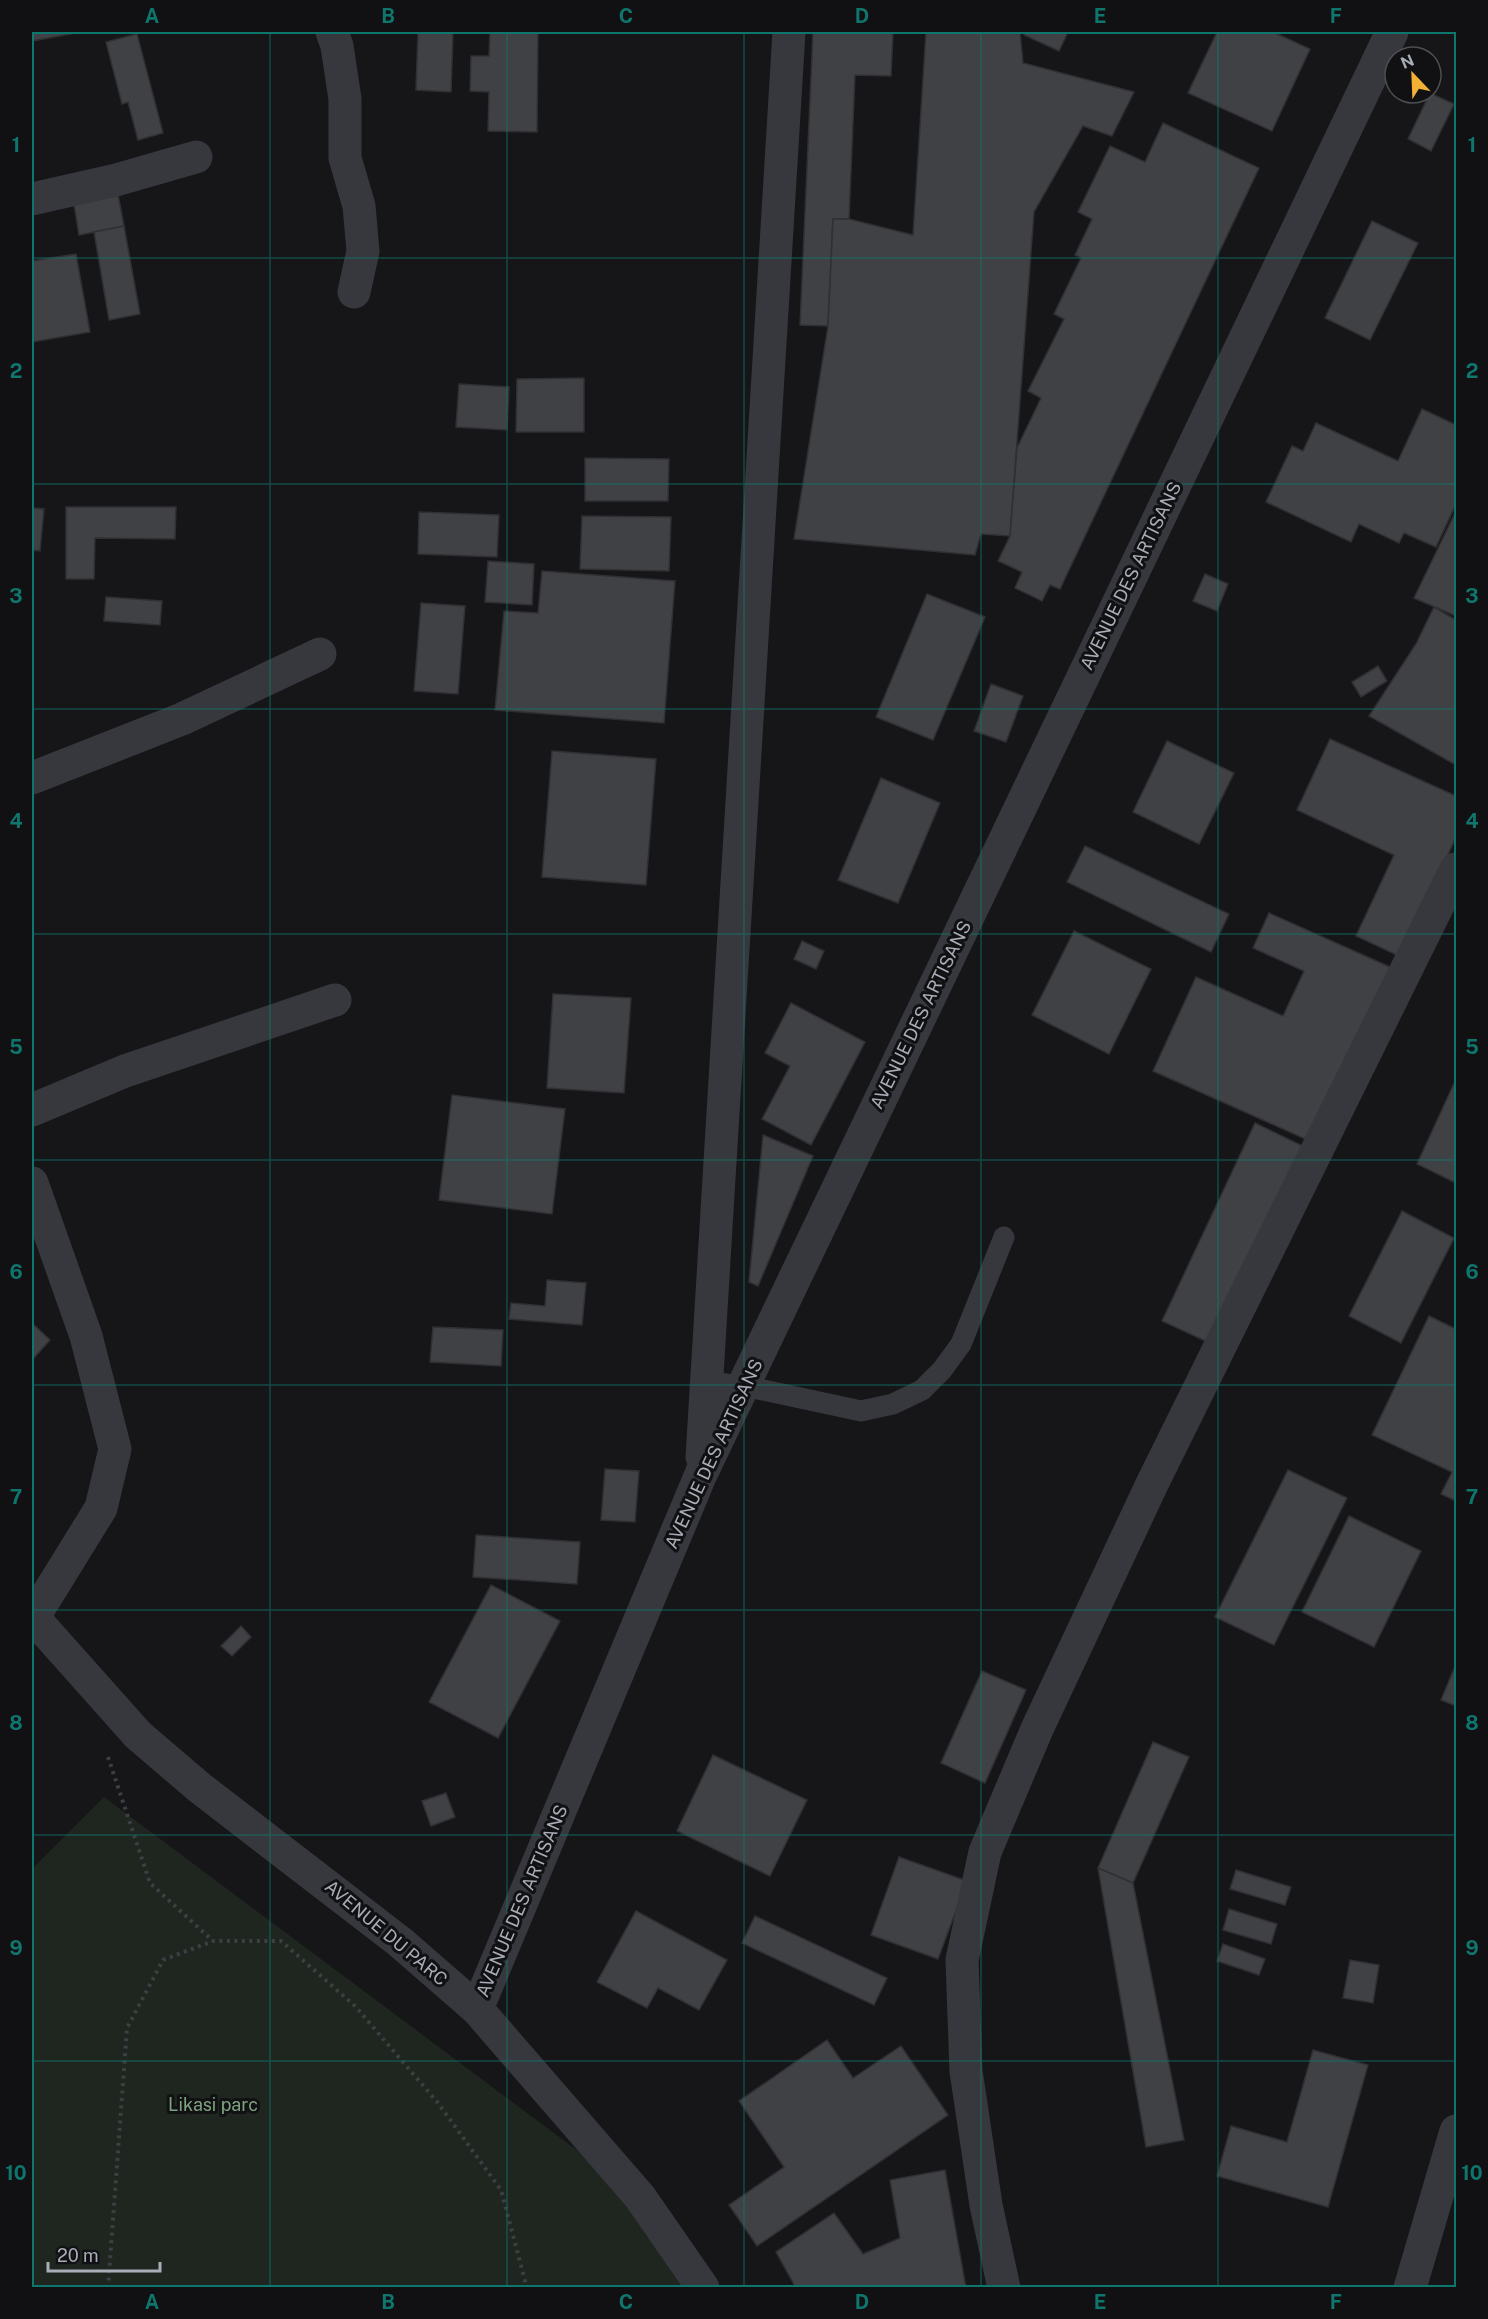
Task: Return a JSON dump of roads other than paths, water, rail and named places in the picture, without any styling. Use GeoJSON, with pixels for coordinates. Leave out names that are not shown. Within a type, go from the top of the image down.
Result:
{"type":"FeatureCollection","features":[{"type":"Feature","properties":{"kind":"street"},"geometry":{"type":"LineString","coordinates":[[332,32],[337,46],[345,99],[345,158],[359,206],[363,251],[354,292]]}},
{"type":"Feature","properties":{"kind":"street"},"geometry":{"type":"LineString","coordinates":[[701,1474],[789,32]]}},
{"type":"Feature","properties":{"kind":"street","name":"AVENUE DES ARTISANS"},"geometry":{"type":"LineString","coordinates":[[477,2009],[701,1474],[1392,32]]}},
{"type":"Feature","properties":{"kind":"street"},"geometry":{"type":"LineString","coordinates":[[32,199],[116,180],[196,157]]}},
{"type":"Feature","properties":{"kind":"street"},"geometry":{"type":"LineString","coordinates":[[32,778],[182,719],[320,654]]}},
{"type":"Feature","properties":{"kind":"street"},"geometry":{"type":"LineString","coordinates":[[1004,2288],[986,2205],[966,2071],[962,1960],[985,1852],[1037,1729],[1152,1484],[1456,868]]}},
{"type":"Feature","properties":{"kind":"street"},"geometry":{"type":"LineString","coordinates":[[32,1110],[125,1071],[335,1000]]}},
{"type":"Feature","properties":{"kind":"street"},"geometry":{"type":"LineString","coordinates":[[32,1183],[87,1336],[115,1449],[101,1508],[32,1621]]}},
{"type":"Feature","properties":{"kind":"street","name":"AVENUE DU PARC"},"geometry":{"type":"LineString","coordinates":[[32,1621],[138,1735],[200,1788],[400,1942],[477,2009],[640,2197],[703,2288]]}},
{"type":"Feature","properties":{"kind":"street"},"geometry":{"type":"LineString","coordinates":[[1410,2288],[1456,2131]]}},
{"type":"Feature","properties":{"kind":"lane"},"geometry":{"type":"LineString","coordinates":[[707,1382],[744,1386],[861,1411],[893,1404],[922,1390],[942,1370],[961,1344],[1004,1237]]}},
{"type":"Feature","properties":{"kind":"park label","name":"Likasi parc"},"geometry":{"type":"Point","coordinates":[213,2105]}}]}
